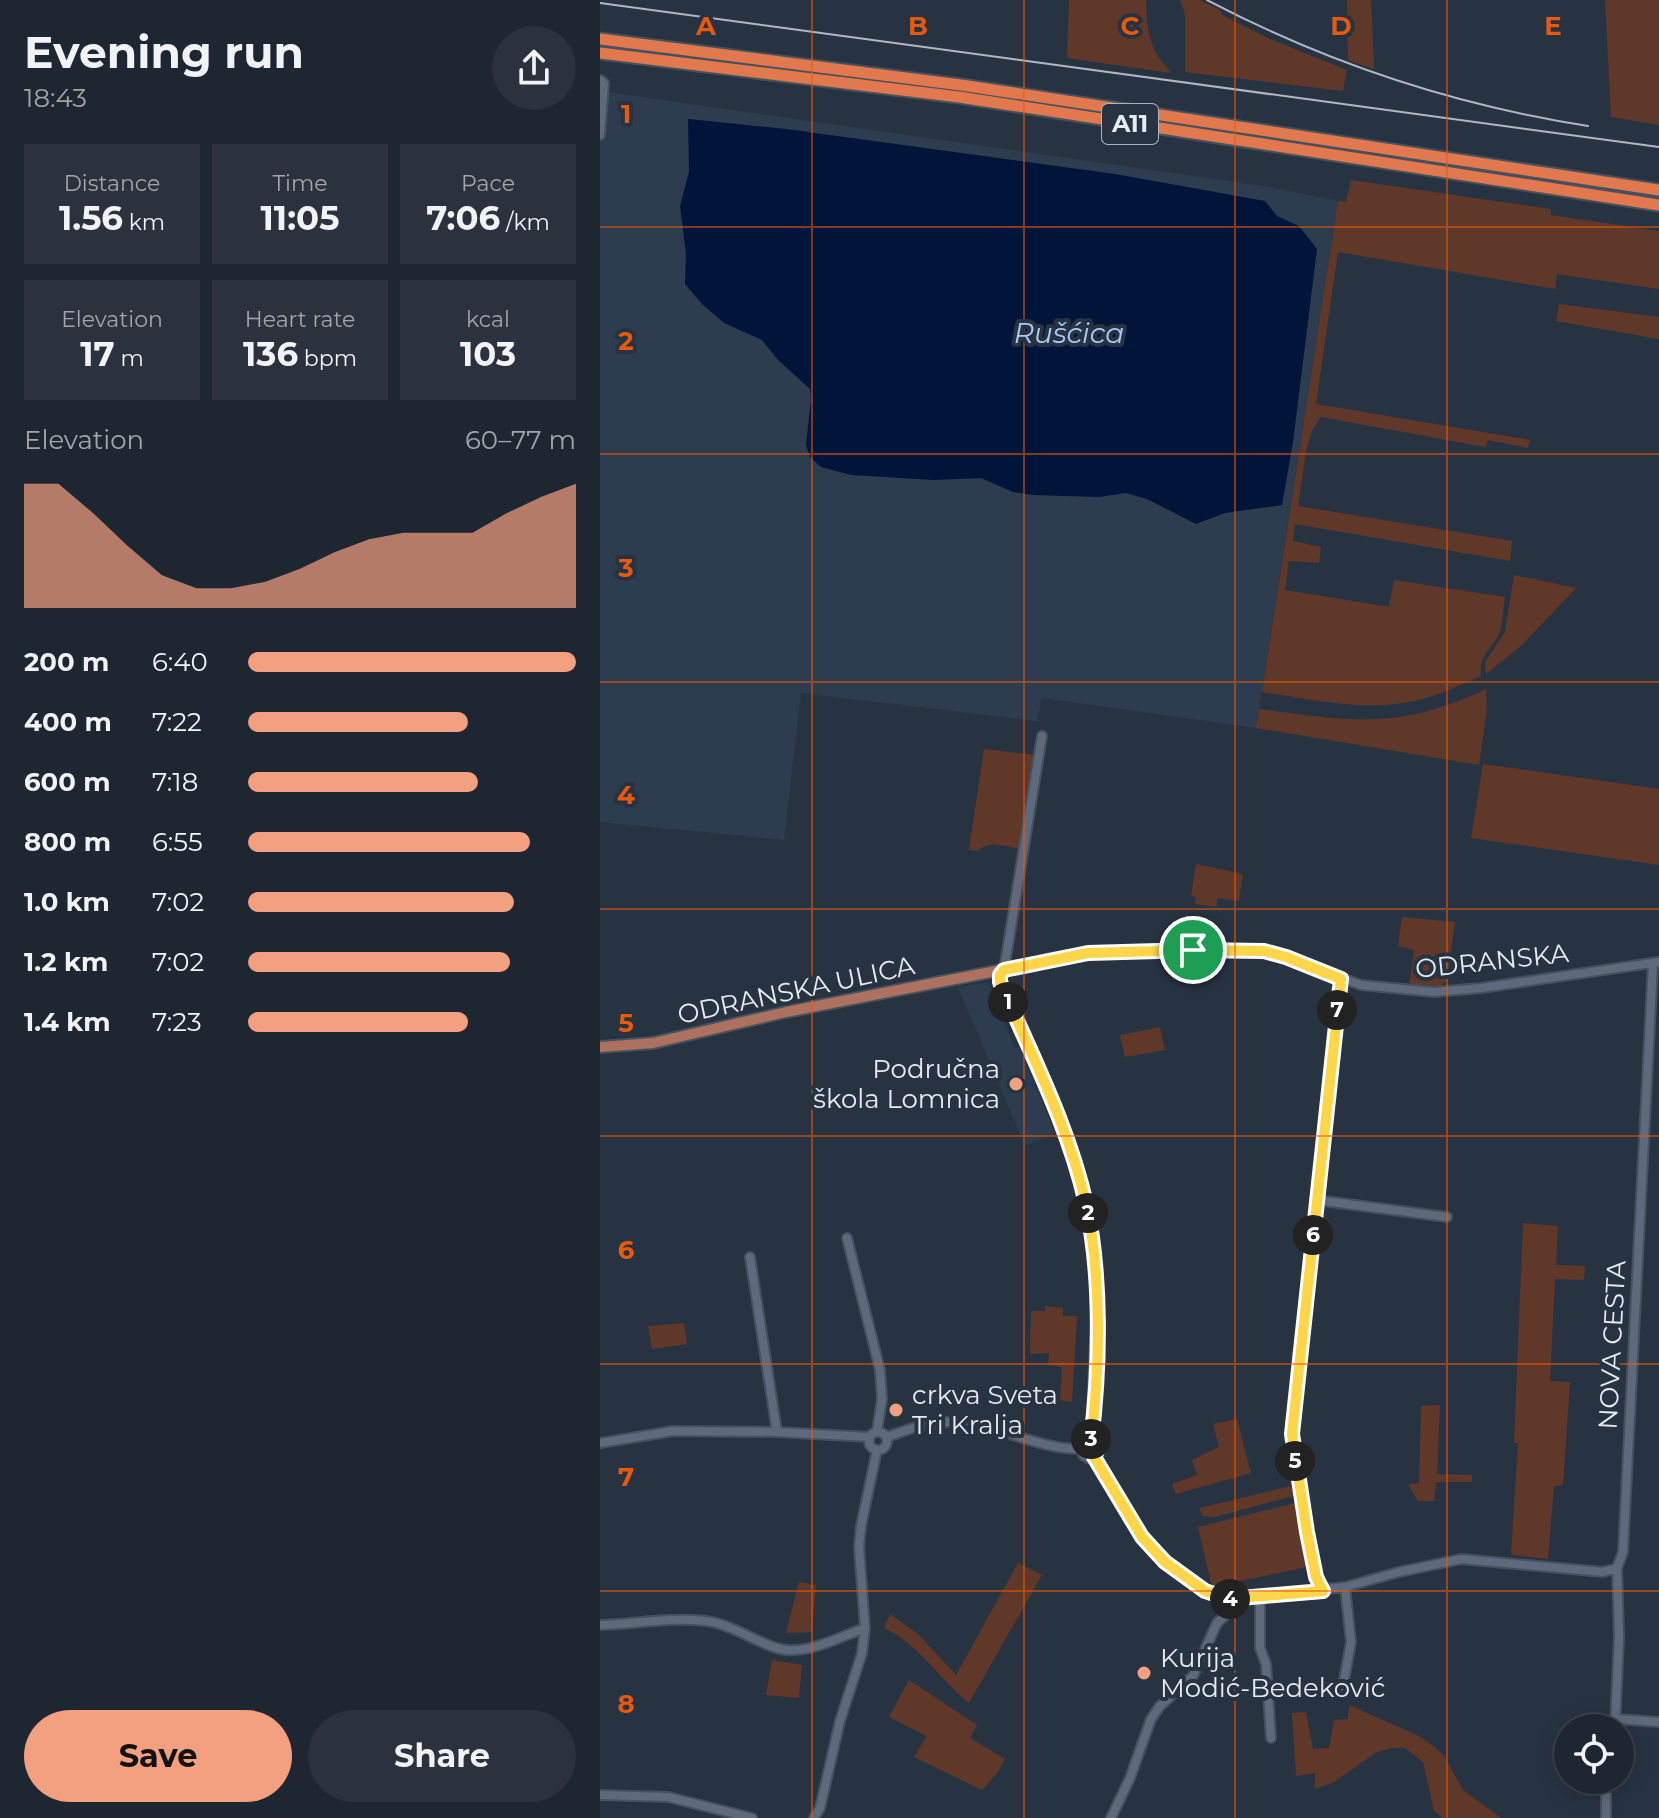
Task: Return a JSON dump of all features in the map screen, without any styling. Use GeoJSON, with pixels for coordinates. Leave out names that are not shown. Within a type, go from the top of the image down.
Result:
{"type":"FeatureCollection","features":[{"type":"Feature","properties":{"kind":"highway","name":"A11"},"geometry":{"type":"LineString","coordinates":[[600,39],[961,85],[1659,190]]}},
{"type":"Feature","properties":{"kind":"highway","name":"A11"},"geometry":{"type":"LineString","coordinates":[[600,53],[959,97],[1659,205]]}},
{"type":"Feature","properties":{"kind":"main road","name":"ODRANSKA ULICA"},"geometry":{"type":"LineString","coordinates":[[600,1047],[653,1043],[786,1012],[1003,970]]}},
{"type":"Feature","properties":{"kind":"street"},"geometry":{"type":"LineString","coordinates":[[600,80],[604,83],[600,135]]}},
{"type":"Feature","properties":{"kind":"street"},"geometry":{"type":"LineString","coordinates":[[1042,736],[1000,982],[1063,1131],[1088,1214],[1097,1290],[1091,1441]]}},
{"type":"Feature","properties":{"kind":"street","name":"ODRANSKA"},"geometry":{"type":"LineString","coordinates":[[1003,970],[1051,958],[1098,952],[1240,950],[1274,953],[1341,979],[1388,988],[1446,991],[1656,962]]}},
{"type":"Feature","properties":{"kind":"street","name":"NOVA CESTA"},"geometry":{"type":"LineString","coordinates":[[1616,1714],[1617,1568],[1623,1552],[1656,962]]}},
{"type":"Feature","properties":{"kind":"street"},"geometry":{"type":"LineString","coordinates":[[1323,1591],[1315,1572],[1292,1434],[1341,979]]}},
{"type":"Feature","properties":{"kind":"street"},"geometry":{"type":"LineString","coordinates":[[1316,1200],[1447,1217]]}},
{"type":"Feature","properties":{"kind":"street"},"geometry":{"type":"LineString","coordinates":[[847,1238],[880,1370],[882,1399],[871,1446],[877,1450]]}},
{"type":"Feature","properties":{"kind":"street"},"geometry":{"type":"LineString","coordinates":[[750,1257],[777,1432]]}},
{"type":"Feature","properties":{"kind":"street"},"geometry":{"type":"LineString","coordinates":[[600,1443],[673,1431],[873,1434],[887,1437],[918,1426],[951,1422],[981,1427],[1047,1446],[1081,1449]]}},
{"type":"Feature","properties":{"kind":"street"},"geometry":{"type":"LineString","coordinates":[[877,1450],[886,1446],[887,1437]]}},
{"type":"Feature","properties":{"kind":"street"},"geometry":{"type":"LineString","coordinates":[[1081,1449],[1085,1442],[1096,1444],[1098,1449],[1094,1457]]}},
{"type":"Feature","properties":{"kind":"street"},"geometry":{"type":"LineString","coordinates":[[1081,1449],[1085,1457],[1094,1457]]}},
{"type":"Feature","properties":{"kind":"street"},"geometry":{"type":"LineString","coordinates":[[814,1818],[820,1808],[840,1721],[858,1669],[865,1628],[859,1547],[877,1450]]}},
{"type":"Feature","properties":{"kind":"street"},"geometry":{"type":"LineString","coordinates":[[1094,1457],[1142,1537],[1165,1562],[1212,1595],[1229,1599],[1323,1591],[1461,1559],[1603,1572],[1617,1568]]}},
{"type":"Feature","properties":{"kind":"street"},"geometry":{"type":"LineString","coordinates":[[1303,1593],[1315,1572]]}},
{"type":"Feature","properties":{"kind":"street"},"geometry":{"type":"LineString","coordinates":[[1343,1686],[1351,1642],[1345,1587]]}},
{"type":"Feature","properties":{"kind":"street"},"geometry":{"type":"LineString","coordinates":[[1260,1597],[1260,1648],[1266,1661],[1271,1738]]}},
{"type":"Feature","properties":{"kind":"street"},"geometry":{"type":"LineString","coordinates":[[1111,1818],[1130,1778],[1151,1719],[1160,1706],[1193,1676],[1217,1623],[1243,1599]]}},
{"type":"Feature","properties":{"kind":"street"},"geometry":{"type":"LineString","coordinates":[[600,1625],[678,1619],[703,1621],[738,1629],[786,1650],[804,1648],[865,1628]]}},
{"type":"Feature","properties":{"kind":"street"},"geometry":{"type":"LineString","coordinates":[[1634,1723],[1659,1722]]}},
{"type":"Feature","properties":{"kind":"street"},"geometry":{"type":"LineString","coordinates":[[1606,1794],[1606,1818]]}},
{"type":"Feature","properties":{"kind":"street"},"geometry":{"type":"LineString","coordinates":[[600,1795],[668,1797],[752,1818]]}},
{"type":"Feature","properties":{"kind":"shaded area"},"geometry":{"type":"Polygon","coordinates":[[[1069,0],[1146,0],[1152,45],[1171,73],[1067,58],[1069,0]]]}},
{"type":"Feature","properties":{"kind":"shaded area"},"geometry":{"type":"Polygon","coordinates":[[[1180,0],[1199,0],[1270,39],[1347,70],[1343,91],[1185,72],[1185,14],[1180,0]]]}},
{"type":"Feature","properties":{"kind":"shaded area"},"geometry":{"type":"Polygon","coordinates":[[[1347,0],[1371,0],[1374,69],[1348,60],[1347,0]]]}},
{"type":"Feature","properties":{"kind":"shaded area"},"geometry":{"type":"Polygon","coordinates":[[[1605,0],[1659,0],[1659,125],[1611,117],[1605,0]]]}},
{"type":"Feature","properties":{"kind":"shaded area"},"geometry":{"type":"Polygon","coordinates":[[[600,91],[1264,186],[1338,201],[1256,728],[1042,698],[1037,721],[801,693],[784,840],[600,822],[600,91]]]}},
{"type":"Feature","properties":{"kind":"shaded area"},"geometry":{"type":"Polygon","coordinates":[[[1351,180],[1551,209],[1551,215],[1659,231],[1659,289],[1557,274],[1555,289],[1338,252],[1316,404],[1530,440],[1528,448],[1488,440],[1485,447],[1321,417],[1312,431],[1298,506],[1512,541],[1510,561],[1295,524],[1293,541],[1321,547],[1319,563],[1289,561],[1285,590],[1389,607],[1394,580],[1505,597],[1500,632],[1483,659],[1481,676],[1424,699],[1386,705],[1333,703],[1262,692],[1338,201],[1346,202],[1351,180]]]}},
{"type":"Feature","properties":{"kind":"shaded area"},"geometry":{"type":"Polygon","coordinates":[[[1559,304],[1659,317],[1659,339],[1556,321],[1559,304]]]}},
{"type":"Feature","properties":{"kind":"shaded area"},"geometry":{"type":"Polygon","coordinates":[[[1514,575],[1576,588],[1521,646],[1486,674],[1485,662],[1505,632],[1514,575]]]}},
{"type":"Feature","properties":{"kind":"shaded area"},"geometry":{"type":"Polygon","coordinates":[[[1486,689],[1487,708],[1479,765],[1256,728],[1259,709],[1348,719],[1400,717],[1426,712],[1486,689]]]}},
{"type":"Feature","properties":{"kind":"shaded area"},"geometry":{"type":"Polygon","coordinates":[[[984,749],[1036,755],[1021,849],[987,845],[978,851],[969,850],[984,749]]]}},
{"type":"Feature","properties":{"kind":"shaded area"},"geometry":{"type":"Polygon","coordinates":[[[1483,764],[1659,789],[1659,865],[1471,838],[1483,764]]]}},
{"type":"Feature","properties":{"kind":"shaded area"},"geometry":{"type":"Polygon","coordinates":[[[1196,864],[1243,874],[1239,901],[1218,898],[1216,907],[1195,904],[1196,897],[1191,896],[1196,864]]]}},
{"type":"Feature","properties":{"kind":"shaded area"},"geometry":{"type":"Polygon","coordinates":[[[1402,917],[1455,922],[1447,980],[1440,987],[1409,987],[1414,950],[1398,946],[1402,917]]]}},
{"type":"Feature","properties":{"kind":"shaded area"},"geometry":{"type":"Polygon","coordinates":[[[988,982],[1055,1133],[1025,1146],[958,987],[988,982]]]}},
{"type":"Feature","properties":{"kind":"shaded area"},"geometry":{"type":"Polygon","coordinates":[[[1160,1027],[1165,1050],[1125,1057],[1120,1035],[1160,1027]]]}},
{"type":"Feature","properties":{"kind":"shaded area"},"geometry":{"type":"Polygon","coordinates":[[[1523,1223],[1558,1226],[1556,1265],[1585,1266],[1584,1280],[1555,1279],[1550,1381],[1570,1382],[1563,1485],[1554,1486],[1548,1559],[1511,1555],[1518,1443],[1514,1443],[1523,1223]]]}},
{"type":"Feature","properties":{"kind":"shaded area"},"geometry":{"type":"Polygon","coordinates":[[[1045,1306],[1063,1308],[1063,1316],[1077,1316],[1072,1402],[1060,1400],[1062,1367],[1048,1365],[1049,1353],[1030,1354],[1031,1311],[1045,1311],[1045,1306]]]}},
{"type":"Feature","properties":{"kind":"shaded area"},"geometry":{"type":"Polygon","coordinates":[[[684,1323],[687,1344],[652,1349],[648,1326],[684,1323]]]}},
{"type":"Feature","properties":{"kind":"shaded area"},"geometry":{"type":"Polygon","coordinates":[[[1440,1405],[1437,1474],[1472,1475],[1472,1482],[1436,1482],[1434,1501],[1418,1501],[1408,1484],[1419,1483],[1421,1406],[1440,1405]]]}},
{"type":"Feature","properties":{"kind":"shaded area"},"geometry":{"type":"Polygon","coordinates":[[[1237,1419],[1251,1473],[1176,1494],[1172,1484],[1197,1475],[1192,1460],[1219,1447],[1213,1424],[1237,1419]]]}},
{"type":"Feature","properties":{"kind":"shaded area"},"geometry":{"type":"Polygon","coordinates":[[[1291,1486],[1294,1496],[1214,1517],[1202,1516],[1200,1508],[1291,1486]]]}},
{"type":"Feature","properties":{"kind":"shaded area"},"geometry":{"type":"Polygon","coordinates":[[[1295,1503],[1307,1567],[1212,1587],[1198,1527],[1295,1503]]]}},
{"type":"Feature","properties":{"kind":"shaded area"},"geometry":{"type":"Polygon","coordinates":[[[1018,1563],[1042,1575],[969,1703],[908,1643],[884,1628],[890,1614],[918,1634],[956,1675],[1018,1563]]]}},
{"type":"Feature","properties":{"kind":"shaded area"},"geometry":{"type":"Polygon","coordinates":[[[799,1582],[816,1585],[812,1632],[786,1633],[799,1582]]]}},
{"type":"Feature","properties":{"kind":"shaded area"},"geometry":{"type":"Polygon","coordinates":[[[772,1660],[802,1665],[799,1698],[766,1695],[772,1660]]]}},
{"type":"Feature","properties":{"kind":"shaded area"},"geometry":{"type":"Polygon","coordinates":[[[909,1680],[977,1725],[970,1738],[1005,1759],[982,1790],[914,1757],[927,1736],[889,1717],[909,1680]]]}},
{"type":"Feature","properties":{"kind":"shaded area"},"geometry":{"type":"Polygon","coordinates":[[[1349,1705],[1419,1736],[1435,1747],[1444,1756],[1463,1790],[1501,1818],[1442,1818],[1434,1810],[1423,1762],[1405,1748],[1377,1752],[1334,1782],[1315,1789],[1315,1773],[1296,1776],[1292,1713],[1306,1712],[1313,1749],[1329,1748],[1334,1720],[1348,1719],[1349,1705]]]}},
{"type":"Feature","properties":{"kind":"water","name":"Rušćica"},"geometry":{"type":"Polygon","coordinates":[[[688,119],[786,129],[1115,174],[1265,201],[1277,216],[1299,226],[1317,249],[1282,505],[1225,513],[1196,524],[1147,499],[1126,493],[1099,497],[1033,495],[1013,492],[981,478],[934,480],[851,475],[821,467],[810,457],[806,445],[810,389],[778,360],[762,340],[724,323],[685,284],[686,254],[680,206],[689,172],[688,119]]]}},
{"type":"Feature","properties":{"kind":"railway"},"geometry":{"type":"LineString","coordinates":[[1207,0],[1298,43],[1392,79],[1489,106],[1588,126]]}},
{"type":"Feature","properties":{"kind":"railway"},"geometry":{"type":"LineString","coordinates":[[600,3],[1659,147]]}},
{"type":"Feature","properties":{"kind":"place","name":"Područna škola Lomnica"},"geometry":{"type":"Point","coordinates":[1016,1084]}},
{"type":"Feature","properties":{"kind":"place","name":"crkva Sveta Tri Kralja"},"geometry":{"type":"Point","coordinates":[896,1410]}},
{"type":"Feature","properties":{"kind":"place","name":"Kurija Modić-Bedeković"},"geometry":{"type":"Point","coordinates":[1144,1673]}},
{"type":"Feature","properties":{"kind":"route"},"geometry":{"type":"LineString","coordinates":[[1193,950],[1264,951],[1341,979],[1292,1434],[1307,1532],[1316,1577],[1323,1591],[1229,1599],[1205,1591],[1165,1562],[1142,1537],[1094,1457],[1098,1452],[1096,1444],[1091,1441],[1097,1290],[1086,1203],[1063,1131],[1000,982],[1000,975],[1001,970],[1088,953],[1193,950]]}}]}
